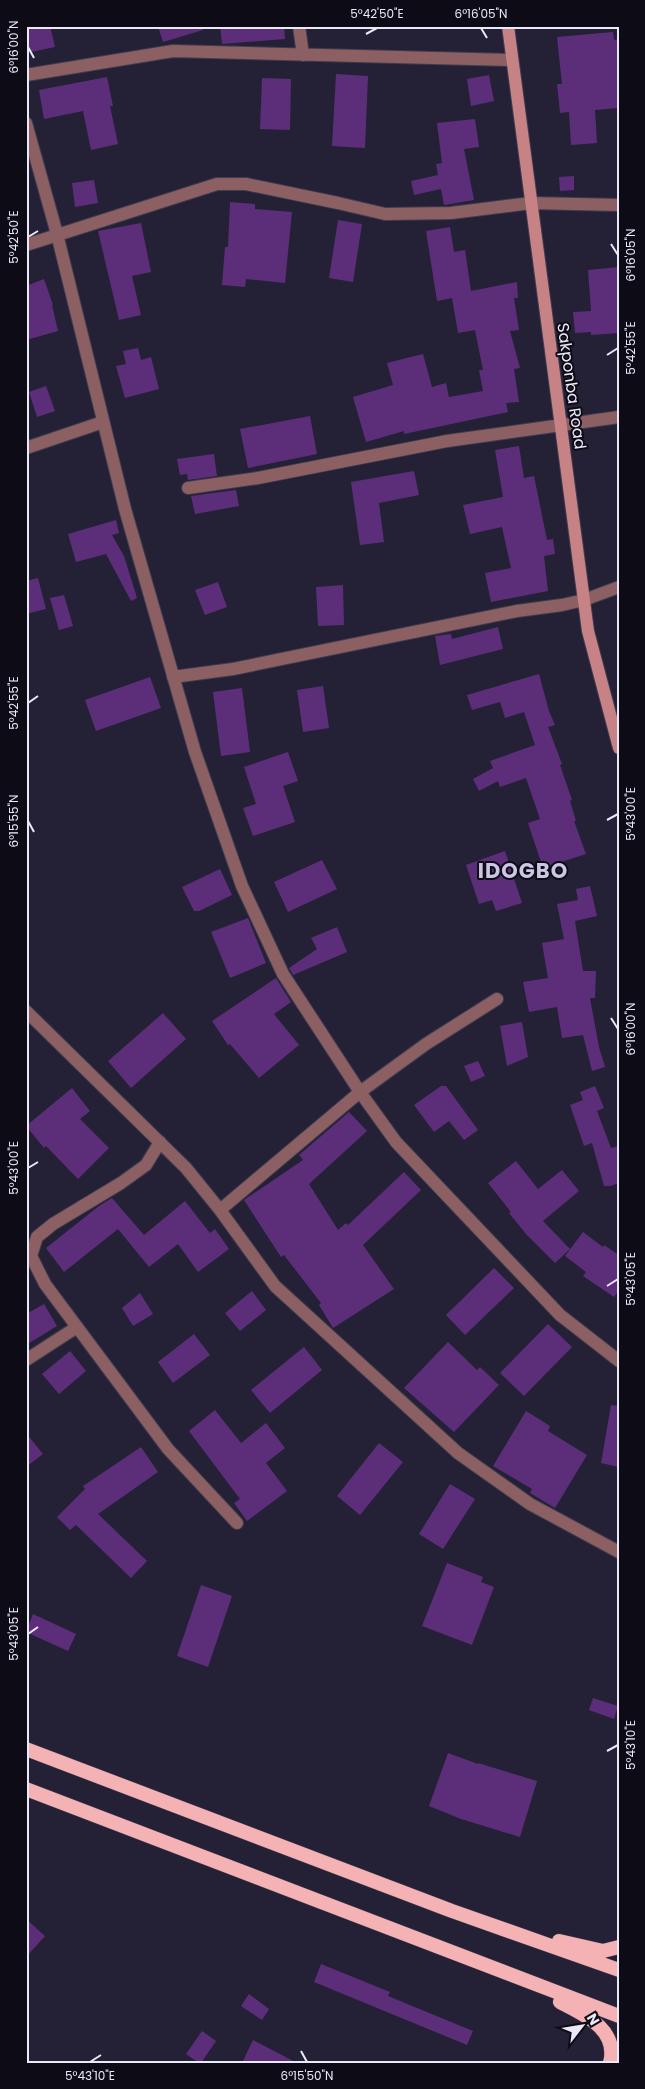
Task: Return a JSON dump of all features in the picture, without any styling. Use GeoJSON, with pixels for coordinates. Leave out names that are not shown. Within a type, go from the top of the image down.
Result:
{"type":"FeatureCollection","features":[{"type":"Feature","properties":{"kind":"highway"},"geometry":{"type":"LineString","coordinates":[[26,1749],[502,1929],[619,1970]]}},
{"type":"Feature","properties":{"kind":"highway"},"geometry":{"type":"LineString","coordinates":[[26,1789],[619,2016]]}},
{"type":"Feature","properties":{"kind":"highway"},"geometry":{"type":"LineString","coordinates":[[502,1929],[603,1951],[619,1947]]}},
{"type":"Feature","properties":{"kind":"highway"},"geometry":{"type":"LineString","coordinates":[[477,1963],[582,2013],[599,2024],[608,2040],[613,2057]]}},
{"type":"Feature","properties":{"kind":"main road","name":"Sakponba Road"},"geometry":{"type":"LineString","coordinates":[[508,26],[588,631],[619,748]]}},
{"type":"Feature","properties":{"kind":"street"},"geometry":{"type":"LineString","coordinates":[[299,26],[303,55]]}},
{"type":"Feature","properties":{"kind":"street"},"geometry":{"type":"LineString","coordinates":[[26,75],[173,51],[512,60]]}},
{"type":"Feature","properties":{"kind":"street"},"geometry":{"type":"LineString","coordinates":[[26,123],[57,234],[125,509],[195,752],[242,886],[283,974],[360,1092],[396,1142],[560,1315],[619,1361]]}},
{"type":"Feature","properties":{"kind":"street"},"geometry":{"type":"LineString","coordinates":[[26,245],[217,184],[246,184],[385,214],[451,213],[531,203],[619,205]]}},
{"type":"Feature","properties":{"kind":"street"},"geometry":{"type":"LineString","coordinates":[[188,488],[258,478],[447,441],[619,417]]}},
{"type":"Feature","properties":{"kind":"street"},"geometry":{"type":"LineString","coordinates":[[26,448],[103,422]]}},
{"type":"Feature","properties":{"kind":"street"},"geometry":{"type":"LineString","coordinates":[[173,677],[233,669],[444,625],[584,600],[619,587]]}},
{"type":"Feature","properties":{"kind":"street"},"geometry":{"type":"LineString","coordinates":[[220,1210],[360,1092],[426,1044],[498,999]]}},
{"type":"Feature","properties":{"kind":"street"},"geometry":{"type":"LineString","coordinates":[[26,1011],[186,1168],[220,1210],[275,1286],[458,1453],[530,1504],[619,1552]]}},
{"type":"Feature","properties":{"kind":"street"},"geometry":{"type":"LineString","coordinates":[[160,1142],[146,1165],[37,1236],[31,1256],[45,1284],[168,1449],[236,1523]]}},
{"type":"Feature","properties":{"kind":"street"},"geometry":{"type":"LineString","coordinates":[[26,1360],[77,1328]]}},
{"type":"Feature","properties":{"kind":"building"},"geometry":{"type":"Polygon","coordinates":[[[26,26],[50,26],[55,47],[26,53],[26,26]]]}},
{"type":"Feature","properties":{"kind":"building"},"geometry":{"type":"Polygon","coordinates":[[[158,26],[202,26],[203,30],[163,42],[158,26]]]}},
{"type":"Feature","properties":{"kind":"building"},"geometry":{"type":"Polygon","coordinates":[[[220,26],[284,26],[285,39],[222,44],[220,26]]]}},
{"type":"Feature","properties":{"kind":"building"},"geometry":{"type":"Polygon","coordinates":[[[613,32],[614,40],[619,39],[619,108],[595,110],[597,143],[571,145],[569,112],[560,113],[557,84],[562,84],[557,37],[613,32]]]}},
{"type":"Feature","properties":{"kind":"building"},"geometry":{"type":"Polygon","coordinates":[[[336,74],[368,76],[365,148],[332,146],[336,74]]]}},
{"type":"Feature","properties":{"kind":"building"},"geometry":{"type":"Polygon","coordinates":[[[489,75],[494,101],[471,106],[467,79],[489,75]]]}},
{"type":"Feature","properties":{"kind":"building"},"geometry":{"type":"Polygon","coordinates":[[[107,77],[113,106],[110,106],[118,144],[91,150],[83,111],[44,119],[39,90],[107,77]]]}},
{"type":"Feature","properties":{"kind":"building"},"geometry":{"type":"Polygon","coordinates":[[[262,78],[291,79],[290,130],[260,129],[262,78]]]}},
{"type":"Feature","properties":{"kind":"building"},"geometry":{"type":"Polygon","coordinates":[[[475,119],[479,147],[464,149],[474,200],[444,205],[441,189],[414,195],[411,181],[438,175],[436,164],[442,163],[437,123],[475,119]]]}},
{"type":"Feature","properties":{"kind":"building"},"geometry":{"type":"Polygon","coordinates":[[[574,176],[574,190],[560,191],[559,177],[574,176]]]}},
{"type":"Feature","properties":{"kind":"building"},"geometry":{"type":"Polygon","coordinates":[[[94,180],[98,203],[75,207],[72,183],[94,180]]]}},
{"type":"Feature","properties":{"kind":"building"},"geometry":{"type":"Polygon","coordinates":[[[230,202],[255,204],[255,209],[292,212],[285,283],[246,279],[245,287],[222,285],[225,247],[228,247],[230,202]]]}},
{"type":"Feature","properties":{"kind":"building"},"geometry":{"type":"Polygon","coordinates":[[[338,220],[362,224],[353,282],[329,278],[338,220]]]}},
{"type":"Feature","properties":{"kind":"building"},"geometry":{"type":"Polygon","coordinates":[[[141,223],[151,272],[132,276],[141,315],[119,320],[98,231],[141,223]]]}},
{"type":"Feature","properties":{"kind":"building"},"geometry":{"type":"Polygon","coordinates":[[[450,227],[454,252],[465,250],[471,291],[517,282],[518,298],[514,298],[519,330],[510,331],[520,368],[514,369],[519,402],[506,403],[508,412],[404,434],[404,431],[366,442],[353,397],[393,385],[387,363],[423,354],[432,387],[446,383],[449,397],[483,391],[479,370],[483,370],[475,330],[458,333],[452,298],[437,301],[426,231],[450,227]]]}},
{"type":"Feature","properties":{"kind":"building"},"geometry":{"type":"Polygon","coordinates":[[[619,267],[619,333],[591,335],[591,332],[575,333],[573,312],[591,311],[588,270],[619,267]]]}},
{"type":"Feature","properties":{"kind":"building"},"geometry":{"type":"Polygon","coordinates":[[[44,279],[53,305],[58,331],[26,340],[26,286],[44,279]]]}},
{"type":"Feature","properties":{"kind":"building"},"geometry":{"type":"Polygon","coordinates":[[[138,348],[141,360],[151,357],[159,389],[125,398],[116,366],[126,364],[123,351],[138,348]]]}},
{"type":"Feature","properties":{"kind":"building"},"geometry":{"type":"Polygon","coordinates":[[[46,386],[55,411],[37,417],[29,392],[46,386]]]}},
{"type":"Feature","properties":{"kind":"building"},"geometry":{"type":"Polygon","coordinates":[[[310,416],[317,454],[248,468],[240,429],[310,416]]]}},
{"type":"Feature","properties":{"kind":"building"},"geometry":{"type":"Polygon","coordinates":[[[519,446],[524,478],[534,476],[547,540],[553,539],[555,554],[544,556],[548,591],[491,602],[485,573],[511,568],[502,527],[470,534],[463,505],[503,497],[495,450],[519,446]]]}},
{"type":"Feature","properties":{"kind":"building"},"geometry":{"type":"Polygon","coordinates":[[[214,454],[217,476],[188,480],[187,474],[180,475],[177,459],[214,454]]]}},
{"type":"Feature","properties":{"kind":"building"},"geometry":{"type":"Polygon","coordinates":[[[414,471],[419,495],[379,503],[384,542],[360,545],[351,482],[414,471]]]}},
{"type":"Feature","properties":{"kind":"building"},"geometry":{"type":"Polygon","coordinates":[[[236,490],[239,506],[195,514],[191,496],[236,490]]]}},
{"type":"Feature","properties":{"kind":"building"},"geometry":{"type":"Polygon","coordinates":[[[116,520],[119,533],[112,535],[124,556],[137,598],[131,601],[106,554],[76,562],[68,534],[116,520]]]}},
{"type":"Feature","properties":{"kind":"building"},"geometry":{"type":"Polygon","coordinates":[[[38,578],[46,609],[26,614],[26,581],[38,578]]]}},
{"type":"Feature","properties":{"kind":"building"},"geometry":{"type":"Polygon","coordinates":[[[218,582],[227,607],[205,615],[195,590],[218,582]]]}},
{"type":"Feature","properties":{"kind":"building"},"geometry":{"type":"Polygon","coordinates":[[[343,585],[344,625],[318,626],[316,587],[343,585]]]}},
{"type":"Feature","properties":{"kind":"building"},"geometry":{"type":"Polygon","coordinates":[[[64,595],[73,626],[59,630],[50,598],[64,595]]]}},
{"type":"Feature","properties":{"kind":"building"},"geometry":{"type":"Polygon","coordinates":[[[498,627],[503,649],[440,665],[435,636],[451,634],[452,639],[498,627]]]}},
{"type":"Feature","properties":{"kind":"building"},"geometry":{"type":"Polygon","coordinates":[[[539,674],[549,711],[555,725],[548,727],[562,764],[560,765],[572,800],[570,801],[576,821],[574,821],[586,854],[543,868],[528,823],[540,819],[526,778],[500,787],[498,781],[479,791],[473,779],[493,768],[490,761],[535,745],[524,712],[505,718],[500,702],[472,710],[467,695],[539,674]]]}},
{"type":"Feature","properties":{"kind":"building"},"geometry":{"type":"Polygon","coordinates":[[[150,677],[161,708],[96,731],[85,700],[150,677]]]}},
{"type":"Feature","properties":{"kind":"building"},"geometry":{"type":"Polygon","coordinates":[[[323,686],[329,728],[303,732],[297,690],[323,686]]]}},
{"type":"Feature","properties":{"kind":"building"},"geometry":{"type":"Polygon","coordinates":[[[242,688],[250,752],[221,756],[213,692],[242,688]]]}},
{"type":"Feature","properties":{"kind":"building"},"geometry":{"type":"Polygon","coordinates":[[[288,752],[298,781],[283,786],[295,822],[253,836],[243,808],[256,804],[244,767],[288,752]]]}},
{"type":"Feature","properties":{"kind":"building"},"geometry":{"type":"Polygon","coordinates":[[[505,851],[522,903],[496,911],[492,900],[479,904],[466,865],[505,851]]]}},
{"type":"Feature","properties":{"kind":"building"},"geometry":{"type":"Polygon","coordinates":[[[322,860],[337,889],[288,912],[274,882],[322,860]]]}},
{"type":"Feature","properties":{"kind":"building"},"geometry":{"type":"Polygon","coordinates":[[[220,869],[232,895],[199,911],[194,911],[182,887],[220,869]]]}},
{"type":"Feature","properties":{"kind":"building"},"geometry":{"type":"Polygon","coordinates":[[[590,886],[597,916],[575,921],[583,971],[596,971],[595,998],[590,998],[599,1047],[605,1067],[592,1071],[583,1035],[562,1038],[557,1007],[529,1012],[523,982],[548,978],[542,943],[564,939],[557,904],[578,900],[576,889],[590,886]]]}},
{"type":"Feature","properties":{"kind":"building"},"geometry":{"type":"Polygon","coordinates":[[[248,918],[266,963],[230,978],[211,932],[248,918]]]}},
{"type":"Feature","properties":{"kind":"building"},"geometry":{"type":"Polygon","coordinates":[[[337,927],[347,952],[293,975],[289,968],[317,949],[311,938],[337,927]]]}},
{"type":"Feature","properties":{"kind":"building"},"geometry":{"type":"Polygon","coordinates":[[[276,978],[291,1002],[274,1014],[299,1045],[259,1078],[230,1044],[228,1045],[212,1021],[276,978]]]}},
{"type":"Feature","properties":{"kind":"building"},"geometry":{"type":"Polygon","coordinates":[[[163,1013],[186,1039],[131,1088],[108,1061],[163,1013]]]}},
{"type":"Feature","properties":{"kind":"building"},"geometry":{"type":"Polygon","coordinates":[[[522,1022],[528,1057],[507,1066],[500,1026],[522,1022]]]}},
{"type":"Feature","properties":{"kind":"building"},"geometry":{"type":"Polygon","coordinates":[[[478,1061],[485,1076],[471,1082],[464,1066],[478,1061]]]}},
{"type":"Feature","properties":{"kind":"building"},"geometry":{"type":"Polygon","coordinates":[[[441,1086],[446,1086],[478,1130],[464,1140],[449,1121],[434,1132],[414,1105],[441,1086]]]}},
{"type":"Feature","properties":{"kind":"building"},"geometry":{"type":"Polygon","coordinates":[[[595,1086],[604,1108],[597,1111],[611,1148],[619,1146],[619,1183],[610,1186],[604,1186],[592,1143],[584,1146],[570,1105],[583,1100],[580,1092],[595,1086]]]}},
{"type":"Feature","properties":{"kind":"building"},"geometry":{"type":"Polygon","coordinates":[[[72,1088],[90,1111],[80,1119],[109,1148],[78,1179],[46,1146],[44,1148],[26,1126],[72,1088]]]}},
{"type":"Feature","properties":{"kind":"building"},"geometry":{"type":"Polygon","coordinates":[[[349,1112],[367,1131],[309,1184],[338,1230],[346,1223],[348,1225],[404,1172],[421,1190],[363,1245],[394,1289],[333,1328],[319,1305],[321,1303],[284,1255],[281,1257],[244,1200],[303,1160],[299,1155],[349,1112]]]}},
{"type":"Feature","properties":{"kind":"building"},"geometry":{"type":"Polygon","coordinates":[[[516,1161],[538,1189],[562,1170],[579,1191],[543,1221],[570,1249],[555,1263],[526,1234],[488,1183],[516,1161]]]}},
{"type":"Feature","properties":{"kind":"building"},"geometry":{"type":"Polygon","coordinates":[[[112,1198],[144,1235],[185,1201],[210,1233],[215,1229],[229,1249],[198,1272],[178,1244],[149,1267],[118,1229],[64,1272],[46,1248],[112,1198]]]}},
{"type":"Feature","properties":{"kind":"building"},"geometry":{"type":"Polygon","coordinates":[[[583,1232],[603,1247],[604,1245],[619,1255],[619,1290],[614,1297],[583,1276],[586,1272],[565,1256],[583,1232]]]}},
{"type":"Feature","properties":{"kind":"building"},"geometry":{"type":"Polygon","coordinates":[[[494,1268],[514,1288],[465,1335],[446,1315],[494,1268]]]}},
{"type":"Feature","properties":{"kind":"building"},"geometry":{"type":"Polygon","coordinates":[[[252,1291],[266,1310],[240,1331],[225,1313],[252,1291]]]}},
{"type":"Feature","properties":{"kind":"building"},"geometry":{"type":"Polygon","coordinates":[[[140,1293],[153,1314],[133,1326],[122,1308],[140,1293]]]}},
{"type":"Feature","properties":{"kind":"building"},"geometry":{"type":"Polygon","coordinates":[[[44,1304],[57,1326],[26,1345],[26,1314],[44,1304]]]}},
{"type":"Feature","properties":{"kind":"building"},"geometry":{"type":"Polygon","coordinates":[[[548,1324],[572,1347],[524,1396],[500,1373],[548,1324]]]}},
{"type":"Feature","properties":{"kind":"building"},"geometry":{"type":"Polygon","coordinates":[[[194,1334],[210,1355],[173,1383],[158,1362],[194,1334]]]}},
{"type":"Feature","properties":{"kind":"building"},"geometry":{"type":"Polygon","coordinates":[[[448,1342],[477,1370],[480,1367],[499,1385],[454,1432],[404,1388],[448,1342]]]}},
{"type":"Feature","properties":{"kind":"building"},"geometry":{"type":"Polygon","coordinates":[[[304,1347],[322,1370],[270,1413],[251,1390],[304,1347]]]}},
{"type":"Feature","properties":{"kind":"building"},"geometry":{"type":"Polygon","coordinates":[[[70,1351],[86,1371],[59,1394],[42,1374],[70,1351]]]}},
{"type":"Feature","properties":{"kind":"building"},"geometry":{"type":"Polygon","coordinates":[[[611,1405],[619,1406],[619,1467],[601,1463],[611,1405]]]}},
{"type":"Feature","properties":{"kind":"building"},"geometry":{"type":"Polygon","coordinates":[[[215,1410],[241,1443],[266,1423],[285,1448],[266,1463],[287,1491],[247,1521],[234,1503],[240,1499],[189,1431],[215,1410]]]}},
{"type":"Feature","properties":{"kind":"building"},"geometry":{"type":"Polygon","coordinates":[[[526,1411],[550,1426],[548,1431],[587,1455],[555,1508],[530,1493],[532,1489],[493,1466],[526,1411]]]}},
{"type":"Feature","properties":{"kind":"building"},"geometry":{"type":"Polygon","coordinates":[[[26,1433],[43,1454],[26,1467],[26,1433]]]}},
{"type":"Feature","properties":{"kind":"building"},"geometry":{"type":"Polygon","coordinates":[[[379,1443],[403,1462],[360,1515],[337,1496],[379,1443]]]}},
{"type":"Feature","properties":{"kind":"building"},"geometry":{"type":"Polygon","coordinates":[[[141,1447],[158,1472],[98,1514],[147,1561],[131,1578],[76,1525],[70,1530],[57,1517],[85,1489],[83,1486],[141,1447]]]}},
{"type":"Feature","properties":{"kind":"building"},"geometry":{"type":"Polygon","coordinates":[[[450,1484],[475,1499],[443,1549],[419,1534],[450,1484]]]}},
{"type":"Feature","properties":{"kind":"building"},"geometry":{"type":"Polygon","coordinates":[[[447,1563],[483,1577],[481,1582],[494,1587],[472,1645],[422,1626],[447,1563]]]}},
{"type":"Feature","properties":{"kind":"building"},"geometry":{"type":"Polygon","coordinates":[[[201,1585],[232,1596],[208,1667],[177,1656],[201,1585]]]}},
{"type":"Feature","properties":{"kind":"building"},"geometry":{"type":"Polygon","coordinates":[[[33,1614],[76,1634],[68,1651],[26,1632],[33,1614]]]}},
{"type":"Feature","properties":{"kind":"building"},"geometry":{"type":"Polygon","coordinates":[[[593,1698],[618,1706],[614,1719],[589,1710],[593,1698]]]}},
{"type":"Feature","properties":{"kind":"building"},"geometry":{"type":"Polygon","coordinates":[[[448,1753],[537,1781],[520,1837],[461,1819],[429,1806],[448,1753]]]}},
{"type":"Feature","properties":{"kind":"building"},"geometry":{"type":"Polygon","coordinates":[[[26,1919],[45,1936],[26,1957],[26,1919]]]}},
{"type":"Feature","properties":{"kind":"building"},"geometry":{"type":"Polygon","coordinates":[[[321,1964],[390,1992],[388,1996],[473,2031],[467,2045],[314,1982],[321,1964]]]}},
{"type":"Feature","properties":{"kind":"building"},"geometry":{"type":"Polygon","coordinates":[[[249,1994],[269,2009],[262,2020],[241,2006],[249,1994]]]}},
{"type":"Feature","properties":{"kind":"building"},"geometry":{"type":"Polygon","coordinates":[[[202,2031],[216,2041],[201,2063],[199,2063],[186,2054],[202,2031]]]}},
{"type":"Feature","properties":{"kind":"building"},"geometry":{"type":"Polygon","coordinates":[[[253,2040],[297,2063],[242,2063],[253,2040]]]}},
{"type":"Feature","properties":{"kind":"district","name":"IDOGBO"},"geometry":{"type":"Point","coordinates":[523,871]}}]}
